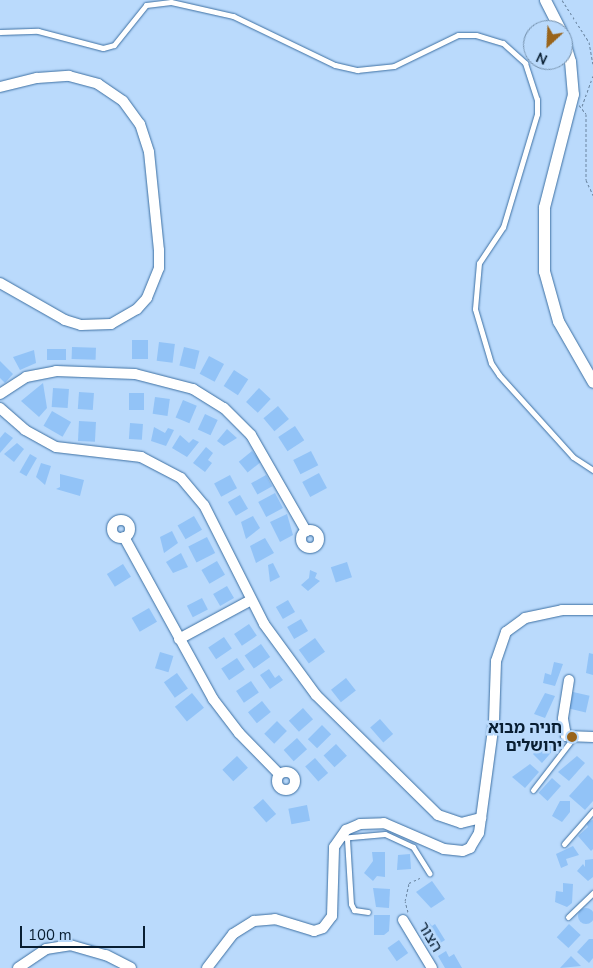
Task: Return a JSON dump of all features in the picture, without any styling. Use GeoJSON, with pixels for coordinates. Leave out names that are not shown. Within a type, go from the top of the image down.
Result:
{"type":"FeatureCollection","features":[{"type":"Feature","properties":{"kind":"street"},"geometry":{"type":"LineString","coordinates":[[545,0],[555,20]]}},
{"type":"Feature","properties":{"kind":"street"},"geometry":{"type":"LineString","coordinates":[[571,70],[577,104],[544,207],[544,263],[548,295],[558,321],[593,382]]}},
{"type":"Feature","properties":{"kind":"street"},"geometry":{"type":"LineString","coordinates":[[0,87],[37,78],[69,76],[98,84],[122,101],[140,124],[149,152],[160,250],[157,276],[147,298],[131,314],[111,324],[81,325],[65,320],[0,283]]}},
{"type":"Feature","properties":{"kind":"street"},"geometry":{"type":"LineString","coordinates":[[0,394],[26,377],[56,371],[136,374],[193,389],[224,408],[251,434],[306,531]]}},
{"type":"Feature","properties":{"kind":"street"},"geometry":{"type":"LineString","coordinates":[[0,408],[25,430],[56,447],[141,457],[172,471],[204,505],[251,600],[283,654],[316,695],[415,794],[448,820],[461,824],[481,818]]}},
{"type":"Feature","properties":{"kind":"street"},"geometry":{"type":"LineString","coordinates":[[124,537],[179,639],[221,711],[279,774]]}},
{"type":"Feature","properties":{"kind":"street"},"geometry":{"type":"LineString","coordinates":[[179,639],[251,600]]}},
{"type":"Feature","properties":{"kind":"street"},"geometry":{"type":"LineString","coordinates":[[207,968],[233,934],[254,921],[275,919],[314,931],[323,928],[332,916],[332,862],[343,838],[360,824],[384,823],[444,849],[463,851],[476,842],[494,722],[496,661],[506,632],[525,618],[562,610],[593,610]]}},
{"type":"Feature","properties":{"kind":"street"},"geometry":{"type":"LineString","coordinates":[[569,680],[563,719],[570,736],[593,737]]}},
{"type":"Feature","properties":{"kind":"street","name":"הצור"},"geometry":{"type":"LineString","coordinates":[[403,920],[432,968]]}},
{"type":"Feature","properties":{"kind":"street"},"geometry":{"type":"LineString","coordinates":[[18,968],[46,949],[70,945],[106,954],[131,968]]}},
{"type":"Feature","properties":{"kind":"lane"},"geometry":{"type":"LineString","coordinates":[[0,32],[26,29],[103,48],[114,45],[146,6],[171,2],[233,16],[335,65],[357,70],[394,66],[458,35],[476,35],[503,43],[525,63],[537,99],[536,114],[502,228],[479,263],[475,309],[491,364],[499,376],[573,457],[593,470]]}},
{"type":"Feature","properties":{"kind":"lane"},"geometry":{"type":"LineString","coordinates":[[534,790],[570,736]]}},
{"type":"Feature","properties":{"kind":"lane"},"geometry":{"type":"LineString","coordinates":[[564,844],[593,811]]}},
{"type":"Feature","properties":{"kind":"lane"},"geometry":{"type":"LineString","coordinates":[[368,912],[354,910],[351,904],[343,838],[385,834],[413,847],[429,873]]}},
{"type":"Feature","properties":{"kind":"lane"},"geometry":{"type":"LineString","coordinates":[[568,917],[593,893]]}},
{"type":"Feature","properties":{"kind":"path"},"geometry":{"type":"LineString","coordinates":[[562,0],[589,42],[593,64]]}},
{"type":"Feature","properties":{"kind":"path"},"geometry":{"type":"LineString","coordinates":[[593,76],[577,104],[586,114],[586,180],[593,195]]}},
{"type":"Feature","properties":{"kind":"path"},"geometry":{"type":"LineString","coordinates":[[403,920],[408,913],[406,901],[409,883],[429,873]]}},
{"type":"Feature","properties":{"kind":"building"},"geometry":{"type":"Polygon","coordinates":[[[132,340],[148,340],[148,359],[132,359],[132,340]]]}},
{"type":"Feature","properties":{"kind":"building"},"geometry":{"type":"Polygon","coordinates":[[[159,342],[175,344],[173,363],[157,361],[159,342]]]}},
{"type":"Feature","properties":{"kind":"building"},"geometry":{"type":"Polygon","coordinates":[[[72,347],[96,348],[96,360],[72,359],[72,347]]]}},
{"type":"Feature","properties":{"kind":"building"},"geometry":{"type":"Polygon","coordinates":[[[184,347],[200,351],[195,369],[179,365],[184,347]]]}},
{"type":"Feature","properties":{"kind":"building"},"geometry":{"type":"Polygon","coordinates":[[[47,349],[66,349],[66,360],[47,360],[47,349]]]}},
{"type":"Feature","properties":{"kind":"building"},"geometry":{"type":"Polygon","coordinates":[[[34,350],[36,363],[20,370],[13,357],[34,350]]]}},
{"type":"Feature","properties":{"kind":"building"},"geometry":{"type":"Polygon","coordinates":[[[209,356],[224,364],[215,382],[200,374],[209,356]]]}},
{"type":"Feature","properties":{"kind":"building"},"geometry":{"type":"Polygon","coordinates":[[[0,361],[13,374],[5,383],[0,378],[0,361]]]}},
{"type":"Feature","properties":{"kind":"building"},"geometry":{"type":"Polygon","coordinates":[[[234,370],[248,379],[238,395],[224,386],[234,370]]]}},
{"type":"Feature","properties":{"kind":"building"},"geometry":{"type":"Polygon","coordinates":[[[43,383],[47,408],[39,417],[21,401],[43,383]]]}},
{"type":"Feature","properties":{"kind":"building"},"geometry":{"type":"Polygon","coordinates":[[[53,388],[69,389],[68,408],[52,407],[53,388]]]}},
{"type":"Feature","properties":{"kind":"building"},"geometry":{"type":"Polygon","coordinates":[[[259,388],[271,399],[258,413],[246,402],[259,388]]]}},
{"type":"Feature","properties":{"kind":"building"},"geometry":{"type":"Polygon","coordinates":[[[79,392],[94,393],[93,410],[78,409],[79,392]]]}},
{"type":"Feature","properties":{"kind":"building"},"geometry":{"type":"Polygon","coordinates":[[[129,393],[144,393],[144,410],[129,410],[129,393]]]}},
{"type":"Feature","properties":{"kind":"building"},"geometry":{"type":"Polygon","coordinates":[[[155,397],[170,399],[167,416],[153,414],[155,397]]]}},
{"type":"Feature","properties":{"kind":"building"},"geometry":{"type":"Polygon","coordinates":[[[183,400],[197,406],[189,423],[176,417],[183,400]]]}},
{"type":"Feature","properties":{"kind":"building"},"geometry":{"type":"Polygon","coordinates":[[[278,406],[289,419],[274,431],[263,418],[278,406]]]}},
{"type":"Feature","properties":{"kind":"building"},"geometry":{"type":"Polygon","coordinates":[[[52,411],[71,422],[63,437],[44,426],[52,411]]]}},
{"type":"Feature","properties":{"kind":"building"},"geometry":{"type":"Polygon","coordinates":[[[205,414],[218,420],[211,435],[198,429],[205,414]]]}},
{"type":"Feature","properties":{"kind":"building"},"geometry":{"type":"Polygon","coordinates":[[[79,421],[96,422],[95,442],[78,441],[79,421]]]}},
{"type":"Feature","properties":{"kind":"building"},"geometry":{"type":"Polygon","coordinates":[[[130,423],[143,424],[142,440],[129,439],[130,423]]]}},
{"type":"Feature","properties":{"kind":"building"},"geometry":{"type":"Polygon","coordinates":[[[295,426],[304,440],[287,451],[278,437],[295,426]]]}},
{"type":"Feature","properties":{"kind":"building"},"geometry":{"type":"Polygon","coordinates":[[[154,427],[165,433],[168,428],[174,430],[166,446],[151,441],[154,427]]]}},
{"type":"Feature","properties":{"kind":"building"},"geometry":{"type":"Polygon","coordinates":[[[227,429],[237,438],[224,446],[217,441],[227,429]]]}},
{"type":"Feature","properties":{"kind":"building"},"geometry":{"type":"Polygon","coordinates":[[[5,432],[13,438],[0,453],[0,438],[5,432]]]}},
{"type":"Feature","properties":{"kind":"building"},"geometry":{"type":"Polygon","coordinates":[[[180,435],[189,443],[193,439],[199,442],[187,457],[172,448],[180,435]]]}},
{"type":"Feature","properties":{"kind":"building"},"geometry":{"type":"Polygon","coordinates":[[[17,443],[24,449],[14,462],[4,454],[17,443]]]}},
{"type":"Feature","properties":{"kind":"building"},"geometry":{"type":"Polygon","coordinates":[[[206,447],[213,453],[208,460],[212,463],[205,472],[193,463],[206,447]]]}},
{"type":"Feature","properties":{"kind":"building"},"geometry":{"type":"Polygon","coordinates":[[[252,451],[261,462],[248,473],[239,462],[252,451]]]}},
{"type":"Feature","properties":{"kind":"building"},"geometry":{"type":"Polygon","coordinates":[[[311,451],[318,465],[300,474],[293,460],[311,451]]]}},
{"type":"Feature","properties":{"kind":"building"},"geometry":{"type":"Polygon","coordinates":[[[30,454],[37,458],[26,476],[20,472],[30,454]]]}},
{"type":"Feature","properties":{"kind":"building"},"geometry":{"type":"Polygon","coordinates":[[[41,463],[51,466],[45,485],[36,477],[41,463]]]}},
{"type":"Feature","properties":{"kind":"building"},"geometry":{"type":"Polygon","coordinates":[[[319,473],[327,488],[310,497],[302,482],[319,473]]]}},
{"type":"Feature","properties":{"kind":"building"},"geometry":{"type":"Polygon","coordinates":[[[60,474],[84,480],[80,496],[56,489],[60,487],[60,474]]]}},
{"type":"Feature","properties":{"kind":"building"},"geometry":{"type":"Polygon","coordinates":[[[230,475],[237,488],[221,497],[214,483],[230,475]]]}},
{"type":"Feature","properties":{"kind":"building"},"geometry":{"type":"Polygon","coordinates":[[[266,475],[272,486],[257,495],[251,483],[266,475]]]}},
{"type":"Feature","properties":{"kind":"building"},"geometry":{"type":"Polygon","coordinates":[[[275,493],[283,508],[266,517],[258,502],[275,493]]]}},
{"type":"Feature","properties":{"kind":"building"},"geometry":{"type":"Polygon","coordinates":[[[240,495],[248,509],[236,516],[228,502],[240,495]]]}},
{"type":"Feature","properties":{"kind":"building"},"geometry":{"type":"Polygon","coordinates":[[[287,514],[293,535],[280,542],[270,522],[287,514]]]}},
{"type":"Feature","properties":{"kind":"building"},"geometry":{"type":"Polygon","coordinates":[[[194,516],[202,530],[186,539],[178,526],[194,516]]]}},
{"type":"Feature","properties":{"kind":"building"},"geometry":{"type":"Polygon","coordinates":[[[253,516],[260,528],[246,539],[241,522],[253,516]]]}},
{"type":"Feature","properties":{"kind":"building"},"geometry":{"type":"Polygon","coordinates":[[[172,531],[178,543],[164,553],[160,537],[172,531]]]}},
{"type":"Feature","properties":{"kind":"building"},"geometry":{"type":"Polygon","coordinates":[[[207,537],[215,553],[196,563],[188,547],[207,537]]]}},
{"type":"Feature","properties":{"kind":"building"},"geometry":{"type":"Polygon","coordinates":[[[265,538],[274,553],[256,563],[250,546],[265,538]]]}},
{"type":"Feature","properties":{"kind":"building"},"geometry":{"type":"Polygon","coordinates":[[[181,553],[188,567],[173,573],[166,562],[181,553]]]}},
{"type":"Feature","properties":{"kind":"building"},"geometry":{"type":"Polygon","coordinates":[[[217,561],[225,575],[209,584],[201,570],[217,561]]]}},
{"type":"Feature","properties":{"kind":"building"},"geometry":{"type":"Polygon","coordinates":[[[347,562],[352,577],[336,582],[331,567],[347,562]]]}},
{"type":"Feature","properties":{"kind":"building"},"geometry":{"type":"Polygon","coordinates":[[[273,563],[280,577],[270,582],[268,565],[273,563]]]}},
{"type":"Feature","properties":{"kind":"building"},"geometry":{"type":"Polygon","coordinates":[[[123,564],[131,577],[115,587],[107,574],[123,564]]]}},
{"type":"Feature","properties":{"kind":"building"},"geometry":{"type":"Polygon","coordinates":[[[310,570],[317,573],[315,578],[320,581],[308,591],[301,585],[309,578],[310,570]]]}},
{"type":"Feature","properties":{"kind":"building"},"geometry":{"type":"Polygon","coordinates":[[[227,586],[234,598],[220,606],[213,594],[227,586]]]}},
{"type":"Feature","properties":{"kind":"building"},"geometry":{"type":"Polygon","coordinates":[[[202,598],[208,610],[193,617],[187,606],[202,598]]]}},
{"type":"Feature","properties":{"kind":"building"},"geometry":{"type":"Polygon","coordinates":[[[288,600],[295,612],[283,619],[276,607],[288,600]]]}},
{"type":"Feature","properties":{"kind":"building"},"geometry":{"type":"Polygon","coordinates":[[[149,608],[157,622],[140,632],[132,618],[149,608]]]}},
{"type":"Feature","properties":{"kind":"building"},"geometry":{"type":"Polygon","coordinates":[[[301,619],[308,631],[294,639],[287,627],[301,619]]]}},
{"type":"Feature","properties":{"kind":"building"},"geometry":{"type":"Polygon","coordinates":[[[249,624],[257,636],[242,646],[234,634],[249,624]]]}},
{"type":"Feature","properties":{"kind":"building"},"geometry":{"type":"Polygon","coordinates":[[[224,637],[232,649],[216,659],[208,648],[224,637]]]}},
{"type":"Feature","properties":{"kind":"building"},"geometry":{"type":"Polygon","coordinates":[[[315,638],[325,652],[309,664],[299,650],[315,638]]]}},
{"type":"Feature","properties":{"kind":"building"},"geometry":{"type":"Polygon","coordinates":[[[261,644],[270,657],[254,669],[245,655],[261,644]]]}},
{"type":"Feature","properties":{"kind":"building"},"geometry":{"type":"Polygon","coordinates":[[[160,652],[173,656],[168,672],[155,668],[160,652]]]}},
{"type":"Feature","properties":{"kind":"building"},"geometry":{"type":"Polygon","coordinates":[[[589,653],[593,654],[593,675],[586,673],[589,653]]]}},
{"type":"Feature","properties":{"kind":"building"},"geometry":{"type":"Polygon","coordinates":[[[237,658],[245,670],[229,680],[221,669],[237,658]]]}},
{"type":"Feature","properties":{"kind":"building"},"geometry":{"type":"Polygon","coordinates":[[[554,662],[563,664],[555,686],[543,683],[545,673],[551,675],[554,662]]]}},
{"type":"Feature","properties":{"kind":"building"},"geometry":{"type":"Polygon","coordinates":[[[269,669],[275,678],[279,675],[283,680],[270,689],[260,675],[269,669]]]}},
{"type":"Feature","properties":{"kind":"building"},"geometry":{"type":"Polygon","coordinates":[[[177,673],[188,689],[175,698],[164,682],[177,673]]]}},
{"type":"Feature","properties":{"kind":"building"},"geometry":{"type":"Polygon","coordinates":[[[346,678],[356,691],[341,702],[331,690],[346,678]]]}},
{"type":"Feature","properties":{"kind":"building"},"geometry":{"type":"Polygon","coordinates":[[[251,681],[259,693],[244,703],[236,691],[251,681]]]}},
{"type":"Feature","properties":{"kind":"building"},"geometry":{"type":"Polygon","coordinates":[[[573,692],[590,696],[586,712],[569,709],[573,692]]]}},
{"type":"Feature","properties":{"kind":"building"},"geometry":{"type":"Polygon","coordinates":[[[192,693],[204,708],[187,722],[175,707],[192,693]]]}},
{"type":"Feature","properties":{"kind":"building"},"geometry":{"type":"Polygon","coordinates":[[[545,693],[555,696],[545,718],[534,714],[545,693]]]}},
{"type":"Feature","properties":{"kind":"building"},"geometry":{"type":"Polygon","coordinates":[[[262,701],[271,712],[257,723],[248,712],[262,701]]]}},
{"type":"Feature","properties":{"kind":"building"},"geometry":{"type":"Polygon","coordinates":[[[303,708],[313,719],[299,732],[289,721],[303,708]]]}},
{"type":"Feature","properties":{"kind":"building"},"geometry":{"type":"Polygon","coordinates":[[[380,719],[393,734],[383,743],[370,728],[380,719]]]}},
{"type":"Feature","properties":{"kind":"building"},"geometry":{"type":"Polygon","coordinates":[[[277,721],[287,731],[274,744],[264,734],[277,721]]]}},
{"type":"Feature","properties":{"kind":"building"},"geometry":{"type":"Polygon","coordinates":[[[322,725],[331,734],[317,748],[308,739],[322,725]]]}},
{"type":"Feature","properties":{"kind":"building"},"geometry":{"type":"Polygon","coordinates":[[[297,738],[307,749],[294,761],[284,750],[297,738]]]}},
{"type":"Feature","properties":{"kind":"building"},"geometry":{"type":"Polygon","coordinates":[[[546,739],[555,748],[542,763],[533,754],[538,749],[536,746],[546,739]]]}},
{"type":"Feature","properties":{"kind":"building"},"geometry":{"type":"Polygon","coordinates":[[[336,744],[347,756],[334,767],[324,756],[336,744]]]}},
{"type":"Feature","properties":{"kind":"building"},"geometry":{"type":"Polygon","coordinates":[[[237,756],[248,768],[233,781],[222,770],[237,756]]]}},
{"type":"Feature","properties":{"kind":"building"},"geometry":{"type":"Polygon","coordinates":[[[577,756],[585,763],[569,781],[558,772],[577,756]]]}},
{"type":"Feature","properties":{"kind":"building"},"geometry":{"type":"Polygon","coordinates":[[[315,758],[328,773],[318,782],[305,767],[315,758]]]}},
{"type":"Feature","properties":{"kind":"building"},"geometry":{"type":"Polygon","coordinates":[[[530,764],[539,772],[525,788],[512,777],[530,764]]]}},
{"type":"Feature","properties":{"kind":"building"},"geometry":{"type":"Polygon","coordinates":[[[588,775],[593,780],[593,801],[585,810],[569,796],[588,775]]]}},
{"type":"Feature","properties":{"kind":"building"},"geometry":{"type":"Polygon","coordinates":[[[552,778],[561,786],[548,801],[539,793],[552,778]]]}},
{"type":"Feature","properties":{"kind":"building"},"geometry":{"type":"Polygon","coordinates":[[[263,799],[276,814],[266,823],[253,808],[263,799]]]}},
{"type":"Feature","properties":{"kind":"building"},"geometry":{"type":"Polygon","coordinates":[[[560,801],[570,801],[570,812],[562,822],[552,816],[560,801]]]}},
{"type":"Feature","properties":{"kind":"building"},"geometry":{"type":"Polygon","coordinates":[[[307,805],[310,821],[291,824],[288,809],[307,805]]]}},
{"type":"Feature","properties":{"kind":"building"},"geometry":{"type":"Polygon","coordinates":[[[593,820],[593,849],[591,851],[578,836],[588,827],[586,822],[593,820]]]}},
{"type":"Feature","properties":{"kind":"building"},"geometry":{"type":"Polygon","coordinates":[[[573,846],[579,855],[566,859],[568,865],[561,868],[556,854],[573,846]]]}},
{"type":"Feature","properties":{"kind":"building"},"geometry":{"type":"Polygon","coordinates":[[[372,852],[385,852],[385,877],[377,876],[373,881],[364,873],[373,861],[372,852]]]}},
{"type":"Feature","properties":{"kind":"building"},"geometry":{"type":"Polygon","coordinates":[[[410,854],[411,869],[397,870],[398,855],[410,854]]]}},
{"type":"Feature","properties":{"kind":"building"},"geometry":{"type":"Polygon","coordinates":[[[593,859],[593,877],[588,881],[577,871],[583,864],[585,867],[585,860],[593,859]]]}},
{"type":"Feature","properties":{"kind":"building"},"geometry":{"type":"Polygon","coordinates":[[[432,881],[445,899],[431,908],[416,892],[432,881]]]}},
{"type":"Feature","properties":{"kind":"building"},"geometry":{"type":"Polygon","coordinates":[[[563,883],[573,884],[572,903],[567,907],[555,902],[556,891],[563,892],[563,883]]]}},
{"type":"Feature","properties":{"kind":"building"},"geometry":{"type":"Polygon","coordinates":[[[373,888],[390,889],[389,908],[376,907],[373,888]]]}},
{"type":"Feature","properties":{"kind":"building"},"geometry":{"type":"Polygon","coordinates":[[[583,908],[589,908],[594,913],[592,922],[583,924],[578,919],[578,913],[583,908]]]}},
{"type":"Feature","properties":{"kind":"building"},"geometry":{"type":"Polygon","coordinates":[[[374,915],[390,915],[389,931],[384,935],[374,935],[374,915]]]}},
{"type":"Feature","properties":{"kind":"building"},"geometry":{"type":"Polygon","coordinates":[[[429,922],[432,926],[435,924],[445,940],[434,947],[422,927],[429,922]]]}},
{"type":"Feature","properties":{"kind":"building"},"geometry":{"type":"Polygon","coordinates":[[[569,924],[581,935],[568,948],[557,937],[569,924]]]}},
{"type":"Feature","properties":{"kind":"building"},"geometry":{"type":"Polygon","coordinates":[[[589,939],[593,939],[593,958],[589,963],[577,952],[589,939]]]}},
{"type":"Feature","properties":{"kind":"building"},"geometry":{"type":"Polygon","coordinates":[[[399,940],[408,953],[397,961],[388,948],[399,940]]]}},
{"type":"Feature","properties":{"kind":"building"},"geometry":{"type":"Polygon","coordinates":[[[446,951],[449,957],[454,954],[462,968],[445,968],[438,956],[446,951]]]}},
{"type":"Feature","properties":{"kind":"building"},"geometry":{"type":"Polygon","coordinates":[[[571,956],[581,966],[560,968],[571,956]]]}},
{"type":"Feature","properties":{"kind":"place","name":"חניה מבוא ירושלים"},"geometry":{"type":"Point","coordinates":[572,737]}}]}
